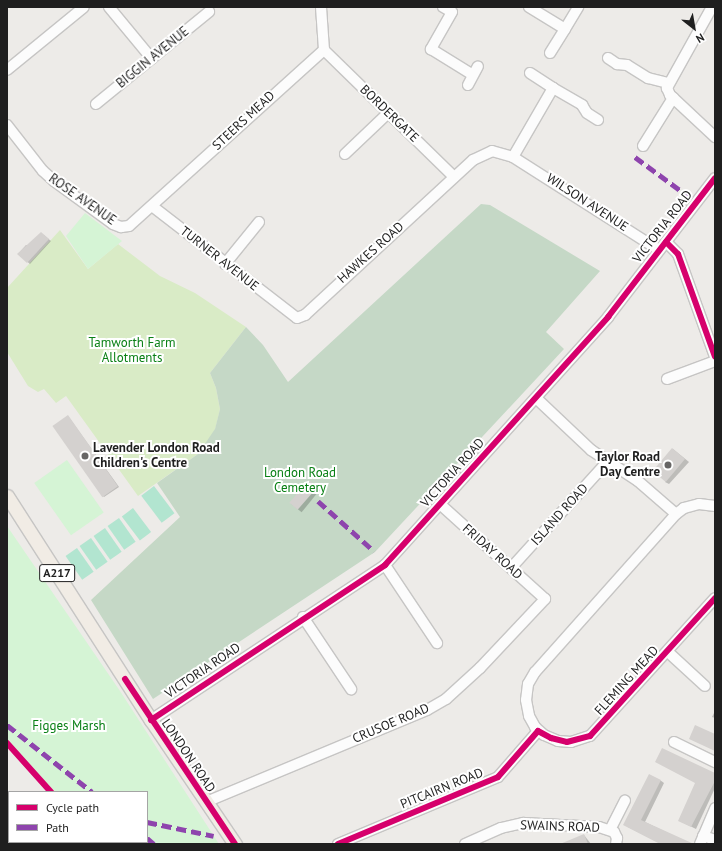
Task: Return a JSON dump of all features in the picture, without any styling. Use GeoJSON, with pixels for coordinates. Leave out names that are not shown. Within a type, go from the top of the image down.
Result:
{"type":"FeatureCollection","features":[{"type":"Feature","properties":{"kind":"main road","name":"LONDON ROAD"},"geometry":{"type":"LineString","coordinates":[[7,496],[151,720],[234,844]]}},
{"type":"Feature","properties":{"kind":"street"},"geometry":{"type":"LineString","coordinates":[[7,70],[84,7]]}},
{"type":"Feature","properties":{"kind":"street"},"geometry":{"type":"LineString","coordinates":[[109,7],[152,59]]}},
{"type":"Feature","properties":{"kind":"street"},"geometry":{"type":"LineString","coordinates":[[321,7],[324,50]]}},
{"type":"Feature","properties":{"kind":"street"},"geometry":{"type":"LineString","coordinates":[[443,7],[456,15],[428,53],[476,70],[468,85]]}},
{"type":"Feature","properties":{"kind":"street"},"geometry":{"type":"LineString","coordinates":[[530,7],[565,29]]}},
{"type":"Feature","properties":{"kind":"street"},"geometry":{"type":"LineString","coordinates":[[550,53],[578,7]]}},
{"type":"Feature","properties":{"kind":"street"},"geometry":{"type":"LineString","coordinates":[[712,7],[668,83],[668,91],[673,98],[715,137]]}},
{"type":"Feature","properties":{"kind":"street","name":"BIGGIN AVENUE"},"geometry":{"type":"LineString","coordinates":[[96,104],[209,12]]}},
{"type":"Feature","properties":{"kind":"street","name":"BORDERGATE"},"geometry":{"type":"LineString","coordinates":[[324,50],[454,177]]}},
{"type":"Feature","properties":{"kind":"street","name":"STEERS MEAD"},"geometry":{"type":"LineString","coordinates":[[133,223],[324,50]]}},
{"type":"Feature","properties":{"kind":"street"},"geometry":{"type":"LineString","coordinates":[[608,58],[617,64],[627,65],[648,78],[668,83]]}},
{"type":"Feature","properties":{"kind":"street"},"geometry":{"type":"LineString","coordinates":[[530,72],[582,105],[586,112],[598,120]]}},
{"type":"Feature","properties":{"kind":"street"},"geometry":{"type":"LineString","coordinates":[[513,157],[553,88]]}},
{"type":"Feature","properties":{"kind":"street"},"geometry":{"type":"LineString","coordinates":[[643,146],[673,98]]}},
{"type":"Feature","properties":{"kind":"street"},"geometry":{"type":"LineString","coordinates":[[345,154],[388,113]]}},
{"type":"Feature","properties":{"kind":"street","name":"ROSE AVENUE"},"geometry":{"type":"LineString","coordinates":[[7,125],[42,171],[54,181],[113,224],[121,227],[133,223]]}},
{"type":"Feature","properties":{"kind":"street","name":"WILSON AVENUE"},"geometry":{"type":"LineString","coordinates":[[454,177],[486,152],[501,151],[513,157],[659,250]]}},
{"type":"Feature","properties":{"kind":"street","name":"HAWKES ROAD"},"geometry":{"type":"LineString","coordinates":[[286,311],[294,318],[305,315],[454,177]]}},
{"type":"Feature","properties":{"kind":"street","name":"VICTORIA ROAD"},"geometry":{"type":"LineString","coordinates":[[151,720],[304,617],[385,565],[608,317],[715,178]]}},
{"type":"Feature","properties":{"kind":"street","name":"TURNER AVENUE"},"geometry":{"type":"LineString","coordinates":[[152,206],[286,311]]}},
{"type":"Feature","properties":{"kind":"street"},"geometry":{"type":"LineString","coordinates":[[225,264],[259,222]]}},
{"type":"Feature","properties":{"kind":"street"},"geometry":{"type":"LineString","coordinates":[[666,242],[678,254],[715,357]]}},
{"type":"Feature","properties":{"kind":"street"},"geometry":{"type":"LineString","coordinates":[[667,379],[715,361]]}},
{"type":"Feature","properties":{"kind":"street"},"geometry":{"type":"LineString","coordinates":[[536,398],[591,450],[638,480],[676,514]]}},
{"type":"Feature","properties":{"kind":"street","name":"ISLAND ROAD"},"geometry":{"type":"LineString","coordinates":[[511,568],[608,461]]}},
{"type":"Feature","properties":{"kind":"street","name":"FRIDAY ROAD"},"geometry":{"type":"LineString","coordinates":[[440,504],[545,599]]}},
{"type":"Feature","properties":{"kind":"street"},"geometry":{"type":"LineString","coordinates":[[538,731],[526,708],[526,692],[530,680],[676,514],[684,508],[699,504],[715,506]]}},
{"type":"Feature","properties":{"kind":"street"},"geometry":{"type":"LineString","coordinates":[[385,565],[437,643]]}},
{"type":"Feature","properties":{"kind":"street","name":"FLEMING MEAD"},"geometry":{"type":"LineString","coordinates":[[538,731],[551,738],[567,742],[590,736],[668,652],[715,598]]}},
{"type":"Feature","properties":{"kind":"street","name":"CRUSOE ROAD"},"geometry":{"type":"LineString","coordinates":[[206,802],[427,710],[446,699],[470,677],[545,599]]}},
{"type":"Feature","properties":{"kind":"street"},"geometry":{"type":"LineString","coordinates":[[304,617],[351,689]]}},
{"type":"Feature","properties":{"kind":"street"},"geometry":{"type":"LineString","coordinates":[[668,652],[705,686]]}},
{"type":"Feature","properties":{"kind":"street","name":"PITCAIRN ROAD"},"geometry":{"type":"LineString","coordinates":[[338,844],[498,777],[538,731]]}},
{"type":"Feature","properties":{"kind":"street"},"geometry":{"type":"LineString","coordinates":[[674,742],[715,762]]}},
{"type":"Feature","properties":{"kind":"street","name":"SWAINS ROAD"},"geometry":{"type":"LineString","coordinates":[[610,830],[625,801]]}},
{"type":"Feature","properties":{"kind":"street"},"geometry":{"type":"LineString","coordinates":[[715,808],[701,840],[715,840]]}},
{"type":"Feature","properties":{"kind":"street","name":"SWAINS ROAD"},"geometry":{"type":"LineString","coordinates":[[465,844],[501,828],[523,824],[599,827],[610,830],[617,838],[616,844]]}},
{"type":"Feature","properties":{"kind":"green space","name":"London Road Cemetery"},"geometry":{"type":"Polygon","coordinates":[[[481,204],[490,205],[600,271],[546,332],[564,349],[375,552],[153,699],[91,600],[180,517],[157,483],[198,454],[215,429],[220,409],[216,388],[210,373],[246,327],[263,345],[288,382],[481,204]]]}},
{"type":"Feature","properties":{"kind":"green space"},"geometry":{"type":"Polygon","coordinates":[[[85,213],[122,241],[88,269],[66,236],[85,213]]]}},
{"type":"Feature","properties":{"kind":"green space","name":"Tamworth Farm Allotments"},"geometry":{"type":"Polygon","coordinates":[[[60,230],[88,269],[118,244],[160,276],[195,293],[246,327],[210,373],[216,388],[220,409],[215,430],[206,445],[198,454],[138,496],[66,396],[56,403],[44,389],[38,392],[28,386],[7,352],[7,288],[60,230]]]}},
{"type":"Feature","properties":{"kind":"green space"},"geometry":{"type":"Polygon","coordinates":[[[67,460],[104,512],[71,535],[34,483],[67,460]]]}},
{"type":"Feature","properties":{"kind":"green space"},"geometry":{"type":"Polygon","coordinates":[[[154,486],[174,513],[162,523],[141,496],[154,486]]]}},
{"type":"Feature","properties":{"kind":"green space"},"geometry":{"type":"Polygon","coordinates":[[[133,508],[151,532],[140,540],[122,516],[133,508]]]}},
{"type":"Feature","properties":{"kind":"green space"},"geometry":{"type":"Polygon","coordinates":[[[119,518],[136,542],[124,550],[108,526],[119,518]]]}},
{"type":"Feature","properties":{"kind":"green space","name":"Figges Marsh"},"geometry":{"type":"Polygon","coordinates":[[[7,526],[120,691],[219,844],[95,844],[94,843],[148,843],[148,791],[46,791],[7,747],[7,526]]]}},
{"type":"Feature","properties":{"kind":"green space"},"geometry":{"type":"Polygon","coordinates":[[[105,528],[122,552],[110,560],[94,536],[105,528]]]}},
{"type":"Feature","properties":{"kind":"green space"},"geometry":{"type":"Polygon","coordinates":[[[91,538],[108,562],[96,570],[80,546],[91,538]]]}},
{"type":"Feature","properties":{"kind":"green space"},"geometry":{"type":"Polygon","coordinates":[[[77,548],[94,572],[82,580],[66,556],[77,548]]]}},
{"type":"Feature","properties":{"kind":"building"},"geometry":{"type":"Polygon","coordinates":[[[41,232],[49,239],[27,263],[17,254],[41,232]]]}},
{"type":"Feature","properties":{"kind":"building","name":"Lavender London Road Children's Centre"},"geometry":{"type":"Polygon","coordinates":[[[68,415],[118,486],[102,497],[52,426],[68,415]]]}},
{"type":"Feature","properties":{"kind":"building","name":"Taylor Road Day Centre"},"geometry":{"type":"Polygon","coordinates":[[[672,448],[685,459],[666,482],[653,471],[672,448]]]}},
{"type":"Feature","properties":{"kind":"building"},"geometry":{"type":"Polygon","coordinates":[[[309,480],[317,487],[298,510],[289,503],[309,480]]]}},
{"type":"Feature","properties":{"kind":"building"},"geometry":{"type":"Polygon","coordinates":[[[695,725],[715,734],[715,751],[689,739],[695,725]]]}},
{"type":"Feature","properties":{"kind":"building"},"geometry":{"type":"Polygon","coordinates":[[[662,748],[715,773],[715,781],[691,827],[678,821],[695,783],[655,762],[662,748]]]}},
{"type":"Feature","properties":{"kind":"building"},"geometry":{"type":"Polygon","coordinates":[[[649,774],[661,780],[641,820],[694,844],[660,844],[623,825],[649,774]]]}},
{"type":"Feature","properties":{"kind":"building"},"geometry":{"type":"Polygon","coordinates":[[[584,834],[588,844],[560,844],[584,834]]]}},
{"type":"Feature","properties":{"kind":"marked path"},"geometry":{"type":"LineString","coordinates":[[635,157],[696,202]]}},
{"type":"Feature","properties":{"kind":"marked path"},"geometry":{"type":"LineString","coordinates":[[318,501],[374,551]]}},
{"type":"Feature","properties":{"kind":"marked path"},"geometry":{"type":"LineString","coordinates":[[7,725],[91,791]]}},
{"type":"Feature","properties":{"kind":"marked path"},"geometry":{"type":"LineString","coordinates":[[148,822],[214,836]]}},
{"type":"Feature","properties":{"kind":"marked path"},"geometry":{"type":"LineString","coordinates":[[148,839],[154,844]]}},
{"type":"Feature","properties":{"kind":"cycle path"},"geometry":{"type":"LineString","coordinates":[[151,720],[385,565],[608,317],[715,178]]}},
{"type":"Feature","properties":{"kind":"cycle path"},"geometry":{"type":"LineString","coordinates":[[666,242],[678,254],[715,357]]}},
{"type":"Feature","properties":{"kind":"cycle path"},"geometry":{"type":"LineString","coordinates":[[338,844],[498,777],[538,731],[551,738],[567,742],[590,736],[715,598]]}},
{"type":"Feature","properties":{"kind":"cycle path"},"geometry":{"type":"LineString","coordinates":[[125,679],[235,844]]}},
{"type":"Feature","properties":{"kind":"cycle path"},"geometry":{"type":"LineString","coordinates":[[7,743],[50,791]]}},
{"type":"Feature","properties":{"kind":"place","name":"Lavender London Road Children's Centre"},"geometry":{"type":"Point","coordinates":[85,456]}},
{"type":"Feature","properties":{"kind":"place","name":"Taylor Road Day Centre"},"geometry":{"type":"Point","coordinates":[668,465]}}]}
